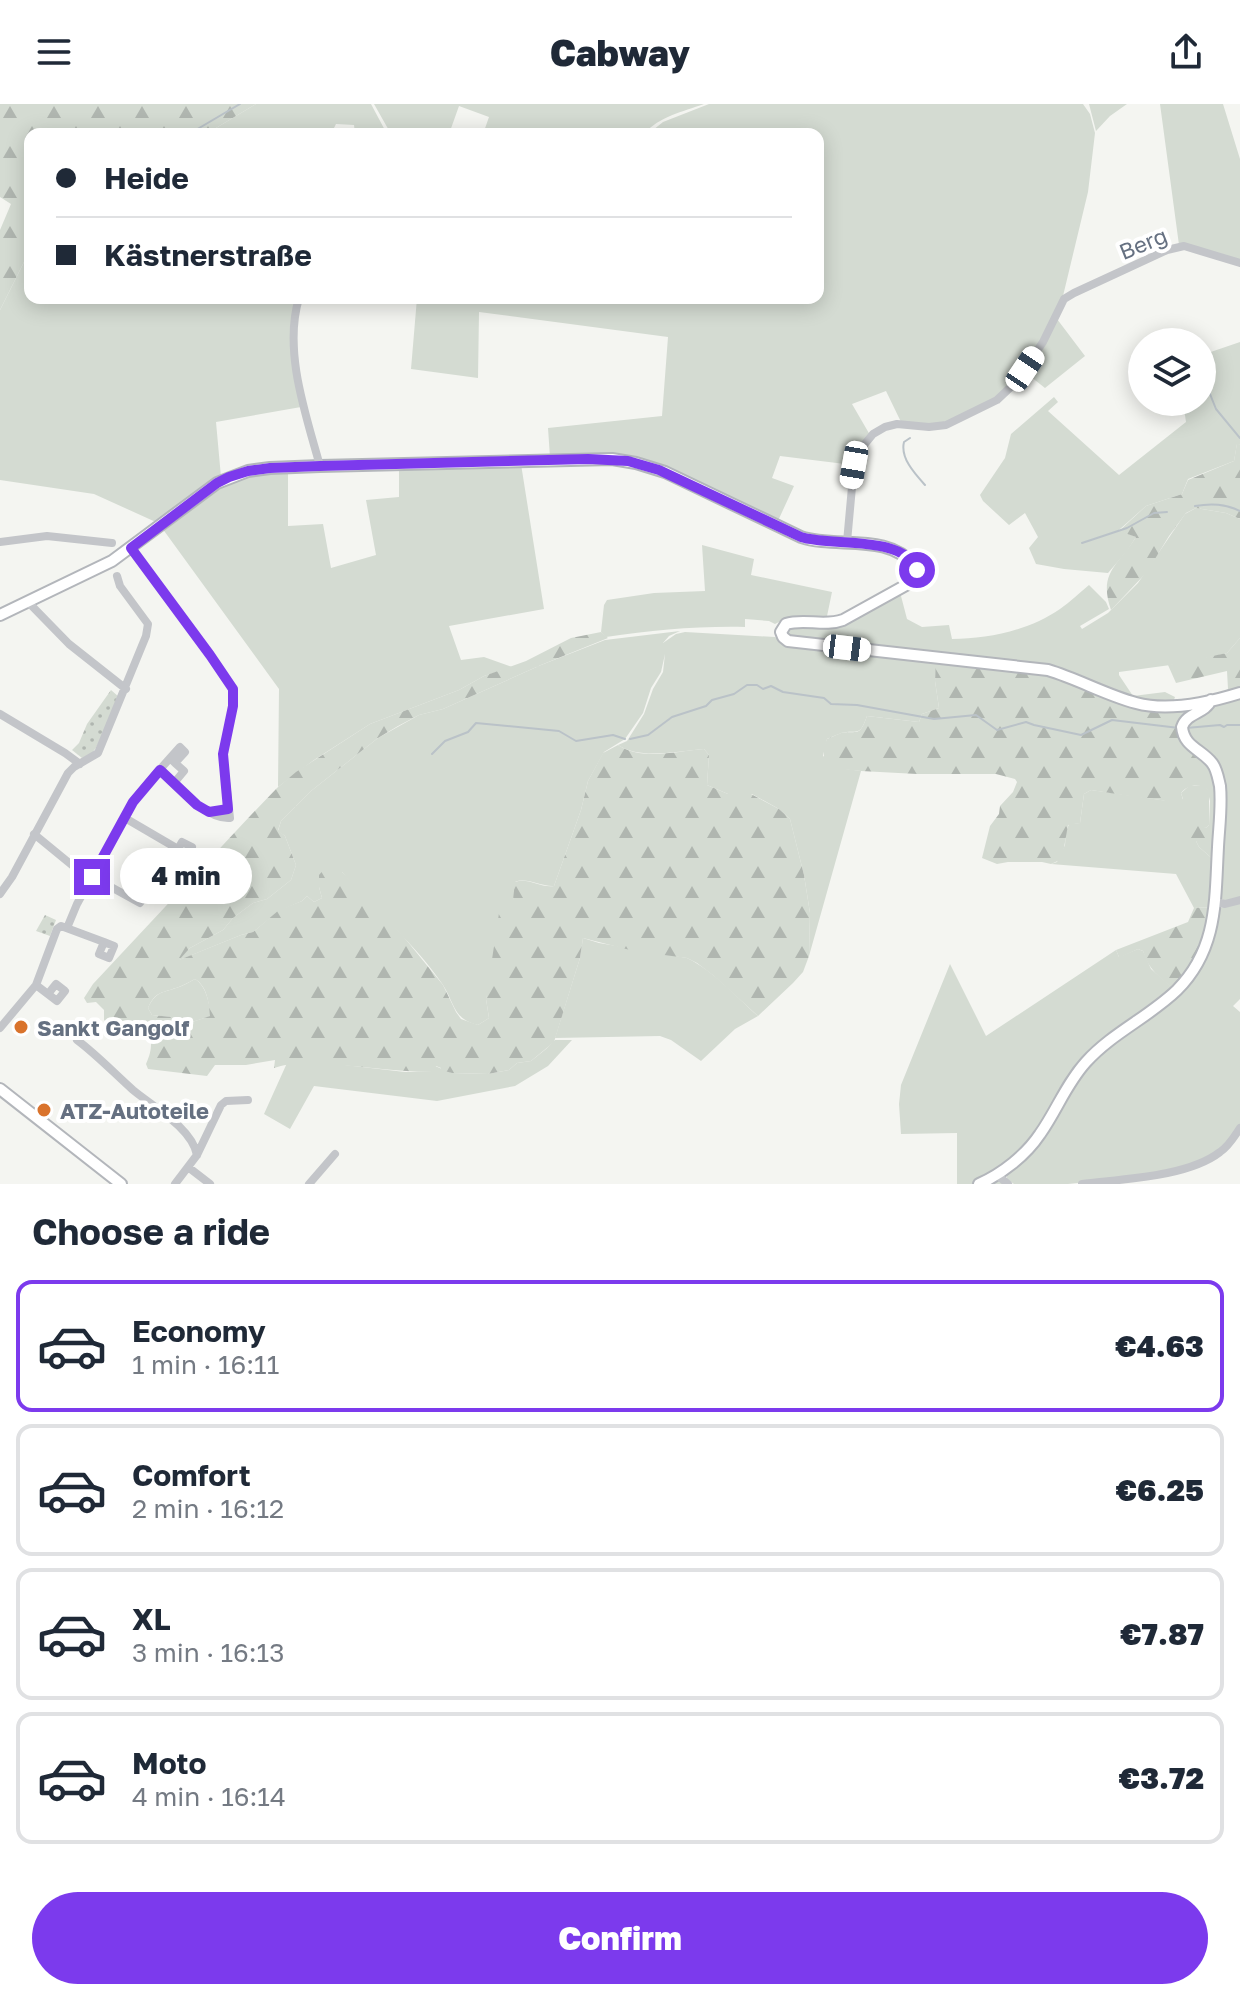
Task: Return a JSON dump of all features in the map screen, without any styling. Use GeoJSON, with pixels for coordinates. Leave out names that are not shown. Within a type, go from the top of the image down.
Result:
{"type":"FeatureCollection","features":[{"type":"Feature","properties":{"kind":"main road"},"geometry":{"type":"LineString","coordinates":[[0,615],[96,569],[131,548],[217,483],[236,474],[262,468],[620,460],[665,472],[801,537],[876,545],[891,549],[914,563],[917,570],[915,578],[908,584],[851,616],[831,623],[788,622],[781,634],[790,641],[1048,670],[1151,706],[1176,706],[1240,693]]}},
{"type":"Feature","properties":{"kind":"main road"},"geometry":{"type":"LineString","coordinates":[[979,1184],[1018,1158],[1040,1134],[1087,1061],[1106,1043],[1162,1004],[1198,963],[1208,941],[1215,902],[1220,785],[1214,765],[1187,743],[1182,728],[1186,718],[1208,707],[1211,700]]}},
{"type":"Feature","properties":{"kind":"main road"},"geometry":{"type":"LineString","coordinates":[[0,1089],[121,1184]]}},
{"type":"Feature","properties":{"kind":"street","name":"Berg"},"geometry":{"type":"LineString","coordinates":[[847,542],[854,465],[873,434],[897,424],[946,425],[997,400],[1015,383],[1043,342],[1064,299],[1087,287],[1180,246],[1240,263]]}},
{"type":"Feature","properties":{"kind":"street"},"geometry":{"type":"LineString","coordinates":[[298,304],[294,326],[296,362],[303,409],[320,466]]}},
{"type":"Feature","properties":{"kind":"street"},"geometry":{"type":"LineString","coordinates":[[0,542],[47,536],[112,543]]}},
{"type":"Feature","properties":{"kind":"street"},"geometry":{"type":"LineString","coordinates":[[131,548],[233,689],[233,706],[223,754],[230,818],[221,819],[197,805],[160,770]]}},
{"type":"Feature","properties":{"kind":"street"},"geometry":{"type":"LineString","coordinates":[[0,894],[68,773],[98,753],[147,633],[148,624],[120,586],[117,576]]}},
{"type":"Feature","properties":{"kind":"street"},"geometry":{"type":"LineString","coordinates":[[28,602],[69,644],[126,689]]}},
{"type":"Feature","properties":{"kind":"street"},"geometry":{"type":"LineString","coordinates":[[0,714],[80,764]]}},
{"type":"Feature","properties":{"kind":"street"},"geometry":{"type":"LineString","coordinates":[[67,928],[140,792],[173,760],[184,771],[174,783]]}},
{"type":"Feature","properties":{"kind":"street"},"geometry":{"type":"LineString","coordinates":[[125,818],[178,849]]}},
{"type":"Feature","properties":{"kind":"street"},"geometry":{"type":"LineString","coordinates":[[34,834],[73,866],[132,898]]}},
{"type":"Feature","properties":{"kind":"street"},"geometry":{"type":"LineString","coordinates":[[1215,902],[1240,900]]}},
{"type":"Feature","properties":{"kind":"street"},"geometry":{"type":"LineString","coordinates":[[0,1028],[36,985],[57,929],[61,926],[104,942]]}},
{"type":"Feature","properties":{"kind":"street"},"geometry":{"type":"LineString","coordinates":[[36,985],[48,994]]}},
{"type":"Feature","properties":{"kind":"street"},"geometry":{"type":"LineString","coordinates":[[77,1040],[186,1135],[195,1145],[197,1155]]}},
{"type":"Feature","properties":{"kind":"street"},"geometry":{"type":"LineString","coordinates":[[175,1184],[197,1155],[223,1102],[248,1100]]}},
{"type":"Feature","properties":{"kind":"street"},"geometry":{"type":"LineString","coordinates":[[1082,1184],[1150,1176],[1190,1167],[1220,1153],[1240,1128]]}},
{"type":"Feature","properties":{"kind":"street"},"geometry":{"type":"LineString","coordinates":[[309,1184],[335,1154]]}},
{"type":"Feature","properties":{"kind":"street"},"geometry":{"type":"LineString","coordinates":[[188,1167],[210,1184]]}},
{"type":"Feature","properties":{"kind":"street"},"geometry":{"type":"LineString","coordinates":[[996,1174],[1008,1184]]}},
{"type":"Feature","properties":{"kind":"green space"},"geometry":{"type":"Polygon","coordinates":[[[0,104],[256,104],[216,128],[24,128],[24,262],[0,310],[0,230],[11,204],[0,197],[0,104]]]}},
{"type":"Feature","properties":{"kind":"green space"},"geometry":{"type":"Polygon","coordinates":[[[256,104],[371,104],[384,128],[354,128],[354,125],[336,124],[334,128],[216,128],[256,104]]]}},
{"type":"Feature","properties":{"kind":"green space"},"geometry":{"type":"Polygon","coordinates":[[[374,104],[704,104],[664,119],[650,128],[485,128],[489,117],[459,106],[451,128],[388,128],[374,104]]]}},
{"type":"Feature","properties":{"kind":"green space"},"geometry":{"type":"Polygon","coordinates":[[[709,104],[1083,104],[1090,114],[1095,133],[1088,192],[1063,296],[1043,341],[1002,395],[946,424],[901,422],[886,391],[852,404],[870,435],[853,465],[780,456],[772,478],[794,486],[777,523],[659,468],[550,457],[548,428],[662,416],[668,337],[479,312],[478,378],[411,369],[416,304],[824,304],[824,128],[656,128],[663,122],[709,104]]]}},
{"type":"Feature","properties":{"kind":"green space"},"geometry":{"type":"Polygon","coordinates":[[[1089,104],[1127,104],[1096,131],[1089,104]]]}},
{"type":"Feature","properties":{"kind":"green space"},"geometry":{"type":"Polygon","coordinates":[[[1160,104],[1223,104],[1240,159],[1240,262],[1179,245],[1160,104]]]}},
{"type":"Feature","properties":{"kind":"green space"},"geometry":{"type":"Polygon","coordinates":[[[24,262],[24,304],[295,304],[301,407],[216,422],[221,477],[158,523],[94,494],[0,480],[0,310],[24,262]]]}},
{"type":"Feature","properties":{"kind":"green space"},"geometry":{"type":"Polygon","coordinates":[[[1057,319],[1085,356],[1045,388],[1026,373],[1057,319]]]}},
{"type":"Feature","properties":{"kind":"green space"},"geometry":{"type":"Polygon","coordinates":[[[1240,342],[1240,445],[1237,444],[1234,461],[1188,479],[1182,494],[1146,506],[1119,530],[1136,537],[1108,573],[1036,564],[1029,548],[1038,537],[1025,513],[1009,525],[980,495],[1005,458],[1011,434],[1054,397],[1058,402],[1048,411],[1119,475],[1186,422],[1185,416],[1216,416],[1216,350],[1240,342]]]}},
{"type":"Feature","properties":{"kind":"green space"},"geometry":{"type":"Polygon","coordinates":[[[1237,443],[1240,445],[1240,519],[1226,513],[1196,508],[1186,513],[1147,572],[1111,610],[1108,578],[1136,537],[1119,531],[1146,506],[1182,494],[1188,480],[1234,461],[1237,443]]]}},
{"type":"Feature","properties":{"kind":"green space"},"geometry":{"type":"Polygon","coordinates":[[[521,464],[544,609],[449,626],[461,660],[484,657],[512,667],[370,724],[278,787],[279,689],[162,528],[224,484],[249,474],[288,470],[288,526],[323,524],[331,568],[376,555],[366,500],[399,497],[399,467],[521,464]]]}},
{"type":"Feature","properties":{"kind":"green space"},"geometry":{"type":"Polygon","coordinates":[[[1196,508],[1226,513],[1240,519],[1240,638],[1227,653],[1185,663],[1119,672],[1133,696],[1165,692],[1175,697],[1172,705],[1151,705],[1084,682],[794,639],[786,634],[790,626],[824,626],[893,596],[901,596],[907,619],[922,627],[949,625],[952,639],[994,635],[1036,623],[1064,606],[1089,585],[1109,609],[1080,626],[1082,629],[1108,613],[1138,583],[1185,514],[1196,508]]]}},
{"type":"Feature","properties":{"kind":"green space"},"geometry":{"type":"Polygon","coordinates":[[[702,545],[754,559],[751,575],[832,592],[826,621],[793,619],[775,624],[745,619],[745,627],[676,629],[606,637],[601,632],[607,600],[654,593],[705,591],[702,545]]]}},
{"type":"Feature","properties":{"kind":"green space"},"geometry":{"type":"Polygon","coordinates":[[[680,631],[663,643],[685,632],[775,637],[785,644],[937,660],[935,681],[939,708],[922,714],[919,722],[867,716],[860,730],[827,739],[823,756],[846,769],[861,771],[809,956],[810,913],[790,819],[752,794],[728,794],[707,785],[709,755],[704,749],[648,753],[627,750],[618,745],[627,741],[644,714],[663,672],[665,654],[661,672],[651,688],[643,713],[625,739],[604,752],[588,781],[554,886],[515,882],[515,893],[486,999],[489,1018],[478,1025],[459,1015],[432,970],[342,872],[319,887],[322,898],[314,902],[307,896],[279,911],[253,932],[177,961],[190,948],[223,930],[253,903],[267,899],[291,880],[296,865],[285,836],[278,831],[281,821],[311,791],[378,738],[419,715],[443,709],[605,640],[680,631]]]}},
{"type":"Feature","properties":{"kind":"green space"},"geometry":{"type":"Polygon","coordinates":[[[601,632],[608,638],[443,709],[419,715],[378,738],[311,791],[281,821],[278,830],[285,836],[296,865],[291,880],[267,899],[253,903],[223,930],[190,948],[179,960],[253,932],[279,910],[307,896],[314,902],[322,898],[319,875],[327,866],[334,866],[403,936],[443,985],[461,1019],[478,1025],[489,1018],[486,999],[501,900],[513,900],[515,882],[554,886],[588,781],[603,753],[618,745],[648,754],[704,749],[709,755],[707,785],[728,794],[751,794],[779,809],[790,819],[804,875],[810,913],[809,956],[803,972],[758,1016],[714,976],[687,958],[634,951],[583,938],[580,958],[554,1042],[531,1061],[488,1074],[452,1073],[436,1066],[433,1072],[327,1064],[293,1064],[274,1068],[275,1060],[246,1065],[215,1065],[207,1076],[148,1069],[150,1024],[143,1022],[132,1032],[118,1032],[104,1020],[104,1010],[96,1002],[87,1003],[84,998],[93,984],[251,815],[296,772],[370,724],[459,690],[571,638],[601,632]],[[195,979],[156,996],[148,1008],[152,1015],[182,1018],[189,1023],[210,1016],[207,995],[195,979]]]}},
{"type":"Feature","properties":{"kind":"green space"},"geometry":{"type":"Polygon","coordinates":[[[1240,638],[1240,690],[1214,698],[1228,689],[1227,671],[1176,683],[1168,665],[1227,653],[1240,638]]]}},
{"type":"Feature","properties":{"kind":"green space"},"geometry":{"type":"Polygon","coordinates":[[[936,659],[1048,670],[1138,704],[1211,700],[1182,727],[1217,772],[1215,861],[1186,834],[1188,826],[1201,825],[1206,828],[1209,825],[1210,801],[1207,789],[1200,786],[1190,787],[1181,793],[1184,809],[1164,801],[1091,790],[1084,794],[1080,823],[1068,825],[1062,859],[1051,864],[997,864],[982,858],[990,826],[999,814],[1000,806],[1013,792],[1017,782],[1015,779],[996,774],[861,771],[829,768],[824,763],[827,739],[841,733],[857,732],[867,716],[919,722],[922,714],[939,708],[936,659]]]}},
{"type":"Feature","properties":{"kind":"green space"},"geometry":{"type":"Polygon","coordinates":[[[111,690],[119,697],[96,748],[82,758],[72,750],[111,690]]]}},
{"type":"Feature","properties":{"kind":"green space"},"geometry":{"type":"Polygon","coordinates":[[[1240,697],[1240,899],[1226,902],[1220,898],[1222,808],[1185,735],[1189,718],[1240,697]]]}},
{"type":"Feature","properties":{"kind":"green space"},"geometry":{"type":"Polygon","coordinates":[[[1189,786],[1203,786],[1209,792],[1209,825],[1203,827],[1196,841],[1215,861],[1212,895],[1209,896],[1212,907],[1194,908],[1176,874],[1051,864],[1057,862],[1065,845],[1069,824],[1080,823],[1084,794],[1091,790],[1175,802],[1183,799],[1181,793],[1189,786]]]}},
{"type":"Feature","properties":{"kind":"green space"},"geometry":{"type":"Polygon","coordinates":[[[1240,901],[1240,999],[1233,1006],[1240,1012],[1240,1125],[1229,1142],[1207,1159],[1151,1175],[1068,1184],[1014,1184],[1007,1179],[1006,1170],[1013,1165],[1087,1062],[1179,989],[1218,909],[1240,901]]]}},
{"type":"Feature","properties":{"kind":"green space"},"geometry":{"type":"Polygon","coordinates":[[[1212,907],[1200,954],[1174,989],[1151,968],[1143,951],[1138,949],[1119,957],[1116,950],[1188,922],[1194,908],[1212,907]]]}},
{"type":"Feature","properties":{"kind":"green space"},"geometry":{"type":"Polygon","coordinates":[[[45,915],[56,920],[50,936],[36,931],[45,915]]]}},
{"type":"Feature","properties":{"kind":"green space"},"geometry":{"type":"Polygon","coordinates":[[[583,938],[687,958],[715,977],[758,1016],[735,1029],[701,1061],[660,1036],[555,1038],[580,958],[583,938]]]}},
{"type":"Feature","properties":{"kind":"green space"},"geometry":{"type":"Polygon","coordinates":[[[1138,949],[1143,951],[1151,969],[1174,989],[1105,1041],[1026,1146],[996,1175],[1007,1184],[957,1184],[957,1133],[901,1134],[901,1085],[950,964],[986,1036],[1116,950],[1119,957],[1138,949]]]}},
{"type":"Feature","properties":{"kind":"green space"},"geometry":{"type":"Polygon","coordinates":[[[195,979],[205,991],[211,1016],[189,1023],[181,1018],[152,1015],[148,1008],[156,996],[195,979]]]}},
{"type":"Feature","properties":{"kind":"green space"},"geometry":{"type":"Polygon","coordinates":[[[555,1040],[572,1040],[548,1066],[515,1086],[437,1101],[314,1086],[290,1129],[264,1114],[287,1063],[336,1064],[405,1072],[432,1072],[435,1066],[452,1073],[488,1074],[531,1061],[555,1040]]]}},
{"type":"Feature","properties":{"kind":"waterway"},"geometry":{"type":"LineString","coordinates":[[199,128],[240,104]]}},
{"type":"Feature","properties":{"kind":"waterway"},"geometry":{"type":"LineString","coordinates":[[1216,409],[1240,438]]}},
{"type":"Feature","properties":{"kind":"waterway"},"geometry":{"type":"LineString","coordinates":[[910,438],[904,442],[904,454],[925,485]]}},
{"type":"Feature","properties":{"kind":"waterway"},"geometry":{"type":"LineString","coordinates":[[1195,506],[1218,505],[1240,511]]}},
{"type":"Feature","properties":{"kind":"waterway"},"geometry":{"type":"LineString","coordinates":[[1082,543],[1127,528],[1154,513],[1167,512]]}},
{"type":"Feature","properties":{"kind":"waterway"},"geometry":{"type":"LineString","coordinates":[[630,739],[648,735],[672,717],[706,706],[712,700],[734,694],[747,685],[757,685],[763,689],[771,686],[783,692],[824,698],[831,704],[857,705],[934,719],[976,715],[997,730],[1026,722],[1081,735],[1112,720],[1179,728]]}},
{"type":"Feature","properties":{"kind":"waterway"},"geometry":{"type":"LineString","coordinates":[[432,754],[445,741],[468,732],[476,723],[559,731],[576,741],[613,735],[625,739]]}},
{"type":"Feature","properties":{"kind":"waterway"},"geometry":{"type":"LineString","coordinates":[[1186,728],[1240,725]]}},
{"type":"Feature","properties":{"kind":"place","name":"Sankt Gangolf"},"geometry":{"type":"Point","coordinates":[21,1027]}},
{"type":"Feature","properties":{"kind":"place","name":"ATZ-Autoteile"},"geometry":{"type":"Point","coordinates":[44,1110]}},
{"type":"Feature","properties":{"kind":"route"},"geometry":{"type":"LineString","coordinates":[[92,877],[133,802],[160,770],[197,805],[209,812],[228,809],[223,754],[233,706],[233,689],[131,548],[207,491],[236,474],[262,468],[320,466],[588,459],[628,461],[665,472],[801,537],[891,549],[914,563],[917,570]]}}]}
